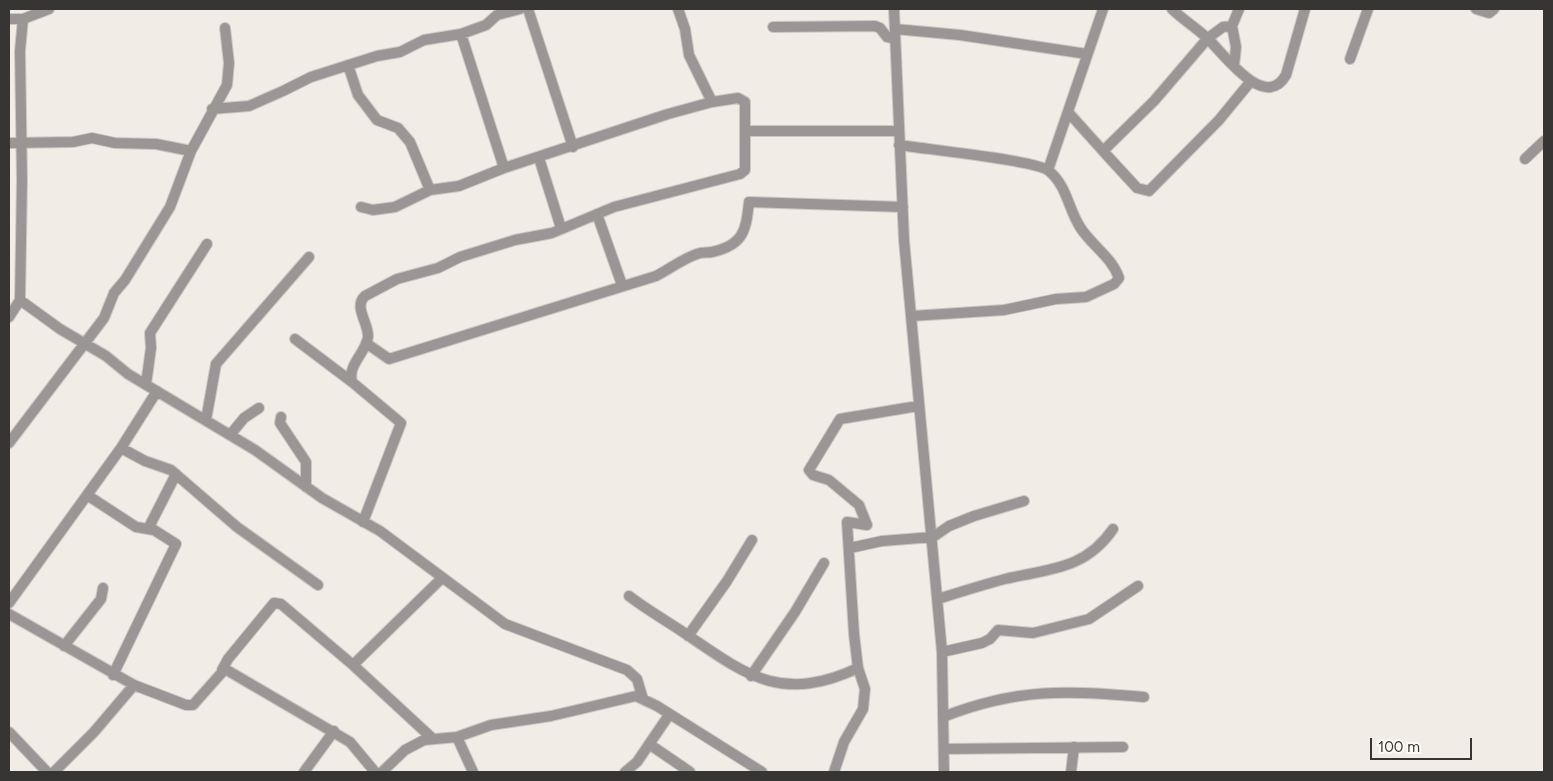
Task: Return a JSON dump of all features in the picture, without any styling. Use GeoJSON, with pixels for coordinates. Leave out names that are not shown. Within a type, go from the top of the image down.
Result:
{"type":"FeatureCollection","features":[{"type":"Feature","properties":{"kind":"street"},"geometry":{"type":"LineString","coordinates":[[9,19],[23,19],[49,9]]}},
{"type":"Feature","properties":{"kind":"street"},"geometry":{"type":"LineString","coordinates":[[212,109],[249,106],[283,92],[311,76],[377,56],[400,52],[424,40],[461,34],[486,25],[497,12],[520,9]]}},
{"type":"Feature","properties":{"kind":"street"},"geometry":{"type":"LineString","coordinates":[[528,9],[572,147]]}},
{"type":"Feature","properties":{"kind":"street"},"geometry":{"type":"LineString","coordinates":[[678,9],[685,29],[690,55],[712,102]]}},
{"type":"Feature","properties":{"kind":"street"},"geometry":{"type":"LineString","coordinates":[[894,9],[898,131],[903,207],[918,406],[933,537],[942,652],[944,772]]}},
{"type":"Feature","properties":{"kind":"street"},"geometry":{"type":"LineString","coordinates":[[1048,170],[1102,9]]}},
{"type":"Feature","properties":{"kind":"street"},"geometry":{"type":"LineString","coordinates":[[1172,9],[1208,38],[1250,81],[1260,86],[1271,87],[1282,83],[1286,76],[1305,9]]}},
{"type":"Feature","properties":{"kind":"street"},"geometry":{"type":"LineString","coordinates":[[1234,66],[1236,48],[1232,26],[1239,9]]}},
{"type":"Feature","properties":{"kind":"street"},"geometry":{"type":"LineString","coordinates":[[1350,59],[1368,9]]}},
{"type":"Feature","properties":{"kind":"street"},"geometry":{"type":"LineString","coordinates":[[1476,9],[1489,13],[1494,9]]}},
{"type":"Feature","properties":{"kind":"street"},"geometry":{"type":"LineString","coordinates":[[9,317],[20,300],[20,51],[23,19]]}},
{"type":"Feature","properties":{"kind":"street"},"geometry":{"type":"LineString","coordinates":[[773,27],[875,26],[880,28],[887,38],[895,34],[960,35],[1086,54]]}},
{"type":"Feature","properties":{"kind":"street"},"geometry":{"type":"LineString","coordinates":[[1103,151],[1154,101],[1208,38],[1223,27],[1232,26]]}},
{"type":"Feature","properties":{"kind":"street"},"geometry":{"type":"LineString","coordinates":[[9,444],[104,318],[114,293],[125,280],[170,206],[192,151],[212,109],[227,85],[229,71],[225,28]]}},
{"type":"Feature","properties":{"kind":"street"},"geometry":{"type":"LineString","coordinates":[[461,34],[504,168]]}},
{"type":"Feature","properties":{"kind":"street"},"geometry":{"type":"LineString","coordinates":[[348,65],[358,95],[377,120],[398,128],[410,142],[430,190]]}},
{"type":"Feature","properties":{"kind":"street"},"geometry":{"type":"LineString","coordinates":[[1068,112],[1137,188],[1149,191],[1219,120],[1250,81]]}},
{"type":"Feature","properties":{"kind":"street"},"geometry":{"type":"LineString","coordinates":[[352,382],[351,372],[366,343],[368,330],[360,307],[361,300],[365,296],[391,281],[438,268],[460,257],[514,240],[552,233],[644,197],[740,174],[745,170],[746,131],[743,100],[712,102],[668,114],[504,168],[459,186],[430,190],[395,207],[374,210],[361,207]]}},
{"type":"Feature","properties":{"kind":"street"},"geometry":{"type":"LineString","coordinates":[[746,131],[898,131]]}},
{"type":"Feature","properties":{"kind":"street"},"geometry":{"type":"LineString","coordinates":[[9,143],[73,142],[83,138],[92,138],[115,143],[156,144],[192,151]]}},
{"type":"Feature","properties":{"kind":"street"},"geometry":{"type":"LineString","coordinates":[[1525,159],[1544,141]]}},
{"type":"Feature","properties":{"kind":"street"},"geometry":{"type":"LineString","coordinates":[[899,145],[998,159],[1048,170],[1064,189],[1079,226],[1116,269],[1119,278],[1114,284],[1086,296],[1056,299],[1004,310],[912,316]]}},
{"type":"Feature","properties":{"kind":"street"},"geometry":{"type":"LineString","coordinates":[[539,158],[561,228]]}},
{"type":"Feature","properties":{"kind":"street"},"geometry":{"type":"LineString","coordinates":[[366,343],[389,359],[656,276],[700,253],[725,248],[744,233],[748,202],[903,207]]}},
{"type":"Feature","properties":{"kind":"street"},"geometry":{"type":"LineString","coordinates":[[597,214],[622,285]]}},
{"type":"Feature","properties":{"kind":"street"},"geometry":{"type":"LineString","coordinates":[[146,384],[151,348],[150,333],[207,244]]}},
{"type":"Feature","properties":{"kind":"street"},"geometry":{"type":"LineString","coordinates":[[9,257],[20,260]]}},
{"type":"Feature","properties":{"kind":"street"},"geometry":{"type":"LineString","coordinates":[[206,420],[216,364],[309,257]]}},
{"type":"Feature","properties":{"kind":"street"},"geometry":{"type":"LineString","coordinates":[[20,300],[146,384],[230,435],[306,487],[380,531],[505,624],[627,670],[637,679],[643,699]]}},
{"type":"Feature","properties":{"kind":"street"},"geometry":{"type":"LineString","coordinates":[[295,339],[352,382],[400,424],[363,522]]}},
{"type":"Feature","properties":{"kind":"street"},"geometry":{"type":"LineString","coordinates":[[9,604],[121,448],[157,391]]}},
{"type":"Feature","properties":{"kind":"street"},"geometry":{"type":"LineString","coordinates":[[834,772],[844,742],[863,709],[865,688],[858,668],[848,522],[867,524],[858,505],[829,480],[812,475],[809,470],[840,419],[918,406]]}},
{"type":"Feature","properties":{"kind":"street"},"geometry":{"type":"LineString","coordinates":[[230,435],[244,418],[259,408]]}},
{"type":"Feature","properties":{"kind":"street"},"geometry":{"type":"LineString","coordinates":[[280,417],[280,423],[306,462],[306,487]]}},
{"type":"Feature","properties":{"kind":"street"},"geometry":{"type":"LineString","coordinates":[[121,448],[176,474],[237,527],[318,585]]}},
{"type":"Feature","properties":{"kind":"street"},"geometry":{"type":"LineString","coordinates":[[148,529],[176,474]]}},
{"type":"Feature","properties":{"kind":"street"},"geometry":{"type":"LineString","coordinates":[[87,495],[136,527],[154,530],[176,544],[152,599],[113,675]]}},
{"type":"Feature","properties":{"kind":"street"},"geometry":{"type":"LineString","coordinates":[[850,548],[882,541],[933,537],[949,526],[974,516],[1024,501]]}},
{"type":"Feature","properties":{"kind":"street"},"geometry":{"type":"LineString","coordinates":[[938,599],[1071,563],[1098,549],[1112,530]]}},
{"type":"Feature","properties":{"kind":"street"},"geometry":{"type":"LineString","coordinates":[[688,636],[752,540]]}},
{"type":"Feature","properties":{"kind":"street"},"geometry":{"type":"LineString","coordinates":[[751,676],[824,563]]}},
{"type":"Feature","properties":{"kind":"street"},"geometry":{"type":"LineString","coordinates":[[353,665],[442,578]]}},
{"type":"Feature","properties":{"kind":"street"},"geometry":{"type":"LineString","coordinates":[[942,652],[990,639],[998,630],[1032,633],[1089,619],[1138,586]]}},
{"type":"Feature","properties":{"kind":"street"},"geometry":{"type":"LineString","coordinates":[[64,646],[101,599],[103,588]]}},
{"type":"Feature","properties":{"kind":"street"},"geometry":{"type":"LineString","coordinates":[[629,596],[751,676],[786,685],[831,681],[858,668]]}},
{"type":"Feature","properties":{"kind":"street"},"geometry":{"type":"LineString","coordinates":[[9,614],[113,675],[186,705],[193,705],[274,603],[281,604],[353,665],[433,740]]}},
{"type":"Feature","properties":{"kind":"street"},"geometry":{"type":"LineString","coordinates":[[222,670],[228,670],[334,731],[350,742],[375,772]]}},
{"type":"Feature","properties":{"kind":"street"},"geometry":{"type":"LineString","coordinates":[[54,772],[94,732],[134,685]]}},
{"type":"Feature","properties":{"kind":"street"},"geometry":{"type":"LineString","coordinates":[[943,717],[983,702],[1039,693],[1076,691],[1144,697]]}},
{"type":"Feature","properties":{"kind":"street"},"geometry":{"type":"LineString","coordinates":[[382,772],[415,744],[457,737],[491,724],[551,716],[628,697],[643,699],[762,772]]}},
{"type":"Feature","properties":{"kind":"street"},"geometry":{"type":"LineString","coordinates":[[626,772],[637,762],[669,715]]}},
{"type":"Feature","properties":{"kind":"street"},"geometry":{"type":"LineString","coordinates":[[304,772],[334,731]]}},
{"type":"Feature","properties":{"kind":"street"},"geometry":{"type":"LineString","coordinates":[[9,732],[47,772]]}},
{"type":"Feature","properties":{"kind":"street"},"geometry":{"type":"LineString","coordinates":[[457,737],[473,772]]}},
{"type":"Feature","properties":{"kind":"street"},"geometry":{"type":"LineString","coordinates":[[649,744],[690,772]]}},
{"type":"Feature","properties":{"kind":"street"},"geometry":{"type":"LineString","coordinates":[[1071,772],[1074,747]]}},
{"type":"Feature","properties":{"kind":"street"},"geometry":{"type":"LineString","coordinates":[[944,749],[1123,747]]}}]}
